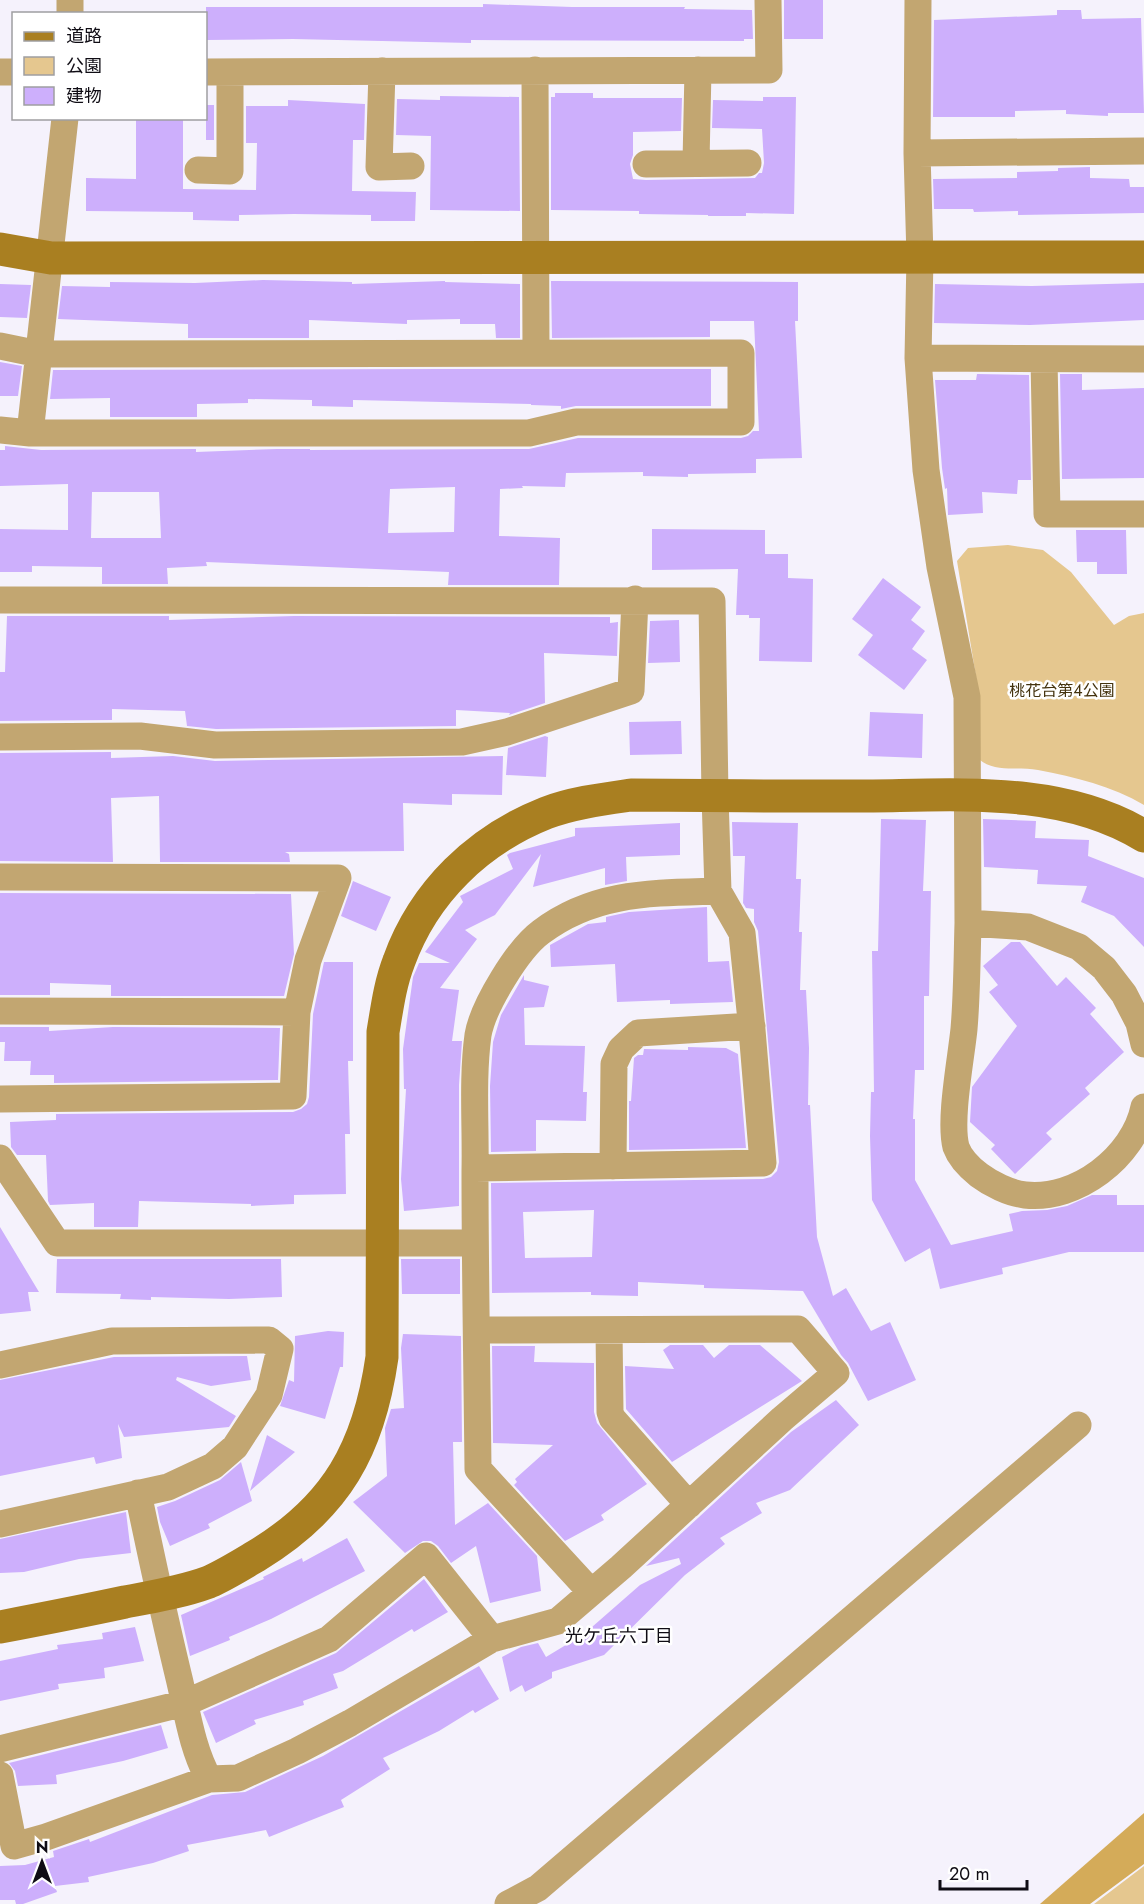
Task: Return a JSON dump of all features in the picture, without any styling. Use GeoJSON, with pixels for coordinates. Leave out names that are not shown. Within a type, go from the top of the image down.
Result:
{"type":"FeatureCollection","features":[{"type":"Feature","properties":{"kind":"street"},"geometry":{"type":"LineString","coordinates":[[198,170],[230,171],[218,72],[769,69],[768,0]]}},
{"type":"Feature","properties":{"kind":"street"},"geometry":{"type":"LineString","coordinates":[[918,0],[917,153],[920,257],[918,358],[928,481],[940,567],[967,697],[968,923],[964,1026],[953,1129],[957,1149],[970,1168],[991,1184],[1025,1195],[1056,1192],[1083,1183],[1108,1167],[1128,1145],[1142,1118],[1144,1107]]}},
{"type":"Feature","properties":{"kind":"street"},"geometry":{"type":"LineString","coordinates":[[696,162],[698,69]]}},
{"type":"Feature","properties":{"kind":"street"},"geometry":{"type":"LineString","coordinates":[[535,70],[536,353]]}},
{"type":"Feature","properties":{"kind":"street"},"geometry":{"type":"LineString","coordinates":[[382,71],[379,167],[411,166]]}},
{"type":"Feature","properties":{"kind":"street"},"geometry":{"type":"LineString","coordinates":[[30,433],[65,120]]}},
{"type":"Feature","properties":{"kind":"street"},"geometry":{"type":"LineString","coordinates":[[917,153],[1144,151]]}},
{"type":"Feature","properties":{"kind":"street"},"geometry":{"type":"LineString","coordinates":[[646,164],[748,163]]}},
{"type":"Feature","properties":{"kind":"street"},"geometry":{"type":"LineString","coordinates":[[0,249],[51,258],[1144,256]]}},
{"type":"Feature","properties":{"kind":"street"},"geometry":{"type":"LineString","coordinates":[[0,346],[39,354],[741,353],[741,423],[576,422],[529,433],[30,433],[0,430]]}},
{"type":"Feature","properties":{"kind":"street"},"geometry":{"type":"LineString","coordinates":[[918,358],[1144,359]]}},
{"type":"Feature","properties":{"kind":"street"},"geometry":{"type":"LineString","coordinates":[[1044,359],[1047,514],[1144,514]]}},
{"type":"Feature","properties":{"kind":"street"},"geometry":{"type":"LineString","coordinates":[[0,737],[140,736],[215,745],[462,742],[507,732],[631,691],[635,599]]}},
{"type":"Feature","properties":{"kind":"street"},"geometry":{"type":"LineString","coordinates":[[0,600],[635,599],[712,601],[718,891],[742,933],[763,1163],[475,1168]]}},
{"type":"Feature","properties":{"kind":"street"},"geometry":{"type":"LineString","coordinates":[[0,1627],[159,1595],[209,1582],[282,1540],[323,1501],[347,1468],[366,1429],[377,1392],[382,1356],[383,1032],[390,994],[398,962],[411,933],[429,903],[448,879],[475,852],[511,829],[548,812],[631,795],[967,796],[1036,799],[1110,819],[1144,836]]}},
{"type":"Feature","properties":{"kind":"street"},"geometry":{"type":"LineString","coordinates":[[0,877],[338,878],[308,960],[297,1012],[293,1096],[0,1099]]}},
{"type":"Feature","properties":{"kind":"street"},"geometry":{"type":"LineString","coordinates":[[591,1592],[478,1469],[475,1084],[478,1033],[492,998],[513,964],[540,932],[585,906],[642,893],[718,891]]}},
{"type":"Feature","properties":{"kind":"street"},"geometry":{"type":"LineString","coordinates":[[968,923],[1028,927],[1079,947],[1104,968],[1124,994],[1139,1023],[1144,1044]]}},
{"type":"Feature","properties":{"kind":"street"},"geometry":{"type":"LineString","coordinates":[[0,1011],[297,1012]]}},
{"type":"Feature","properties":{"kind":"street"},"geometry":{"type":"LineString","coordinates":[[613,1166],[614,1064],[621,1049],[638,1033],[752,1026]]}},
{"type":"Feature","properties":{"kind":"street"},"geometry":{"type":"LineString","coordinates":[[0,1158],[57,1243],[475,1243]]}},
{"type":"Feature","properties":{"kind":"street"},"geometry":{"type":"LineString","coordinates":[[0,1775],[15,1846],[209,1779],[238,1778],[297,1751],[350,1723],[492,1639],[558,1621],[836,1373],[798,1329],[477,1330]]}},
{"type":"Feature","properties":{"kind":"street"},"geometry":{"type":"LineString","coordinates":[[609,1330],[609,1412],[689,1505]]}},
{"type":"Feature","properties":{"kind":"street"},"geometry":{"type":"LineString","coordinates":[[0,1365],[112,1341],[268,1340],[280,1349],[268,1395],[235,1447],[213,1466],[168,1487],[0,1524]]}},
{"type":"Feature","properties":{"kind":"street"},"geometry":{"type":"LineString","coordinates":[[508,1904],[538,1888],[1078,1425]]}},
{"type":"Feature","properties":{"kind":"street"},"geometry":{"type":"LineString","coordinates":[[138,1493],[185,1703],[204,1770],[209,1779]]}},
{"type":"Feature","properties":{"kind":"street"},"geometry":{"type":"LineString","coordinates":[[0,1749],[185,1703],[329,1639],[426,1556],[492,1639]]}},
{"type":"Feature","properties":{"kind":"green space","name":"桃花台第4公園"},"geometry":{"type":"Polygon","coordinates":[[[1008,545],[1043,550],[1071,572],[1114,625],[1129,616],[1144,613],[1144,805],[1119,792],[1079,779],[1031,769],[1000,768],[980,760],[979,695],[957,561],[968,548],[1008,545]]]}},
{"type":"Feature","properties":{"kind":"green space"},"geometry":{"type":"Polygon","coordinates":[[[1144,1866],[1144,1904],[1094,1904],[1144,1866]]]}},
{"type":"Feature","properties":{"kind":"shaded area"},"geometry":{"type":"Polygon","coordinates":[[[1144,1813],[1144,1864],[1090,1904],[1040,1904],[1144,1813]]]}},
{"type":"Feature","properties":{"kind":"building"},"geometry":{"type":"Polygon","coordinates":[[[784,0],[823,0],[823,39],[784,39],[784,0]]]}},
{"type":"Feature","properties":{"kind":"building"},"geometry":{"type":"Polygon","coordinates":[[[483,4],[752,10],[753,39],[744,39],[744,41],[471,40],[471,43],[293,39],[207,40],[206,7],[483,7],[483,4]]]}},
{"type":"Feature","properties":{"kind":"building"},"geometry":{"type":"Polygon","coordinates":[[[1057,10],[1081,10],[1082,19],[1141,18],[1144,113],[1108,113],[1108,116],[1066,114],[1066,110],[1015,111],[1015,117],[933,117],[934,20],[1057,15],[1057,10]]]}},
{"type":"Feature","properties":{"kind":"building"},"geometry":{"type":"Polygon","coordinates":[[[555,93],[593,93],[593,98],[682,98],[681,131],[633,132],[633,155],[630,164],[633,179],[646,180],[755,178],[762,173],[764,163],[762,129],[712,128],[713,100],[763,101],[763,97],[796,97],[794,214],[746,213],[746,216],[708,216],[639,214],[639,211],[551,210],[551,97],[555,97],[555,93]]]}},
{"type":"Feature","properties":{"kind":"building"},"geometry":{"type":"Polygon","coordinates":[[[440,96],[519,97],[520,211],[430,210],[431,136],[396,135],[397,99],[440,100],[440,96]]]}},
{"type":"Feature","properties":{"kind":"building"},"geometry":{"type":"Polygon","coordinates":[[[288,100],[365,104],[364,140],[353,140],[352,191],[416,192],[415,221],[371,221],[371,215],[294,214],[239,215],[239,221],[193,220],[193,212],[86,211],[86,178],[136,179],[136,120],[183,120],[183,189],[256,190],[257,143],[246,143],[246,106],[288,106],[288,100]]]}},
{"type":"Feature","properties":{"kind":"building"},"geometry":{"type":"Polygon","coordinates":[[[207,105],[214,105],[214,140],[206,140],[207,105]]]}},
{"type":"Feature","properties":{"kind":"building"},"geometry":{"type":"Polygon","coordinates":[[[1090,167],[1090,178],[1129,179],[1130,187],[1144,187],[1144,213],[1018,215],[1018,211],[974,212],[973,209],[934,209],[933,179],[1017,178],[1017,172],[1058,171],[1058,168],[1090,167]]]}},
{"type":"Feature","properties":{"kind":"building"},"geometry":{"type":"Polygon","coordinates":[[[263,280],[352,282],[352,284],[445,281],[520,284],[520,338],[496,338],[495,324],[460,324],[460,319],[407,320],[407,324],[309,320],[309,338],[188,338],[188,324],[58,319],[62,286],[110,287],[110,282],[195,283],[263,280]]]}},
{"type":"Feature","properties":{"kind":"building"},"geometry":{"type":"Polygon","coordinates":[[[551,281],[798,282],[798,321],[795,321],[802,458],[756,459],[756,473],[688,474],[688,477],[643,476],[643,472],[566,473],[565,487],[522,486],[523,488],[500,489],[499,536],[560,538],[559,585],[448,585],[449,572],[206,562],[207,566],[167,568],[168,584],[102,584],[102,567],[32,566],[32,572],[0,572],[0,529],[68,530],[68,484],[0,486],[0,450],[5,450],[5,446],[41,450],[196,449],[196,452],[277,449],[529,449],[578,438],[741,438],[753,431],[759,431],[754,321],[710,321],[710,337],[552,338],[551,281]],[[455,487],[390,489],[388,533],[454,532],[455,487]],[[92,492],[91,538],[161,538],[159,492],[92,492]]]}},
{"type":"Feature","properties":{"kind":"building"},"geometry":{"type":"Polygon","coordinates":[[[1144,283],[1144,320],[1030,325],[934,323],[935,284],[1032,286],[1144,283]]]}},
{"type":"Feature","properties":{"kind":"building"},"geometry":{"type":"Polygon","coordinates":[[[0,284],[31,285],[27,318],[0,317],[0,284]]]}},
{"type":"Feature","properties":{"kind":"building"},"geometry":{"type":"Polygon","coordinates":[[[0,362],[22,366],[18,396],[0,396],[0,362]]]}},
{"type":"Feature","properties":{"kind":"building"},"geometry":{"type":"Polygon","coordinates":[[[711,369],[711,406],[576,406],[561,409],[561,406],[531,404],[353,400],[353,407],[312,406],[312,400],[248,399],[248,403],[197,404],[197,417],[110,417],[110,398],[50,399],[53,370],[711,369]]]}},
{"type":"Feature","properties":{"kind":"building"},"geometry":{"type":"Polygon","coordinates":[[[977,374],[1029,375],[1031,480],[1018,480],[1017,494],[982,492],[983,513],[948,515],[935,380],[976,380],[977,374]]]}},
{"type":"Feature","properties":{"kind":"building"},"geometry":{"type":"Polygon","coordinates":[[[1060,374],[1082,374],[1082,390],[1144,388],[1144,478],[1062,479],[1060,374]]]}},
{"type":"Feature","properties":{"kind":"building"},"geometry":{"type":"Polygon","coordinates":[[[652,529],[765,530],[765,554],[788,554],[788,578],[813,579],[812,662],[759,661],[760,618],[736,615],[738,569],[652,570],[652,529]]]}},
{"type":"Feature","properties":{"kind":"building"},"geometry":{"type":"Polygon","coordinates":[[[1076,530],[1126,530],[1127,574],[1097,574],[1097,562],[1077,562],[1076,530]]]}},
{"type":"Feature","properties":{"kind":"building"},"geometry":{"type":"Polygon","coordinates":[[[883,578],[921,607],[911,620],[925,631],[912,649],[927,660],[904,690],[858,655],[873,635],[852,619],[883,578]]]}},
{"type":"Feature","properties":{"kind":"building"},"geometry":{"type":"Polygon","coordinates":[[[7,616],[169,616],[169,620],[294,616],[610,617],[610,623],[618,622],[617,656],[544,653],[545,703],[509,715],[510,713],[456,710],[456,726],[216,729],[187,726],[185,711],[112,709],[112,720],[0,721],[0,672],[5,672],[7,616]]]}},
{"type":"Feature","properties":{"kind":"building"},"geometry":{"type":"Polygon","coordinates":[[[679,620],[680,662],[648,663],[650,621],[679,620]]]}},
{"type":"Feature","properties":{"kind":"building"},"geometry":{"type":"Polygon","coordinates":[[[870,712],[923,714],[922,758],[868,756],[870,712]]]}},
{"type":"Feature","properties":{"kind":"building"},"geometry":{"type":"Polygon","coordinates":[[[681,721],[682,754],[630,755],[629,722],[681,721]]]}},
{"type":"Feature","properties":{"kind":"building"},"geometry":{"type":"Polygon","coordinates":[[[548,737],[546,777],[506,775],[508,748],[548,737]]]}},
{"type":"Feature","properties":{"kind":"building"},"geometry":{"type":"Polygon","coordinates":[[[111,752],[111,758],[173,756],[215,761],[503,756],[502,795],[452,794],[452,805],[403,803],[404,851],[285,852],[289,854],[290,862],[160,862],[159,796],[111,798],[113,862],[0,861],[0,753],[111,752]]]}},
{"type":"Feature","properties":{"kind":"building"},"geometry":{"type":"Polygon","coordinates":[[[881,819],[926,820],[923,891],[931,891],[929,996],[924,996],[924,1070],[915,1070],[913,1119],[915,1119],[915,1180],[951,1245],[1013,1231],[1009,1214],[1067,1206],[1092,1195],[1117,1195],[1117,1205],[1144,1205],[1144,1252],[1069,1252],[1002,1268],[1003,1274],[940,1289],[930,1248],[905,1262],[872,1200],[870,1136],[871,1092],[874,1092],[872,951],[878,951],[881,819]]]}},
{"type":"Feature","properties":{"kind":"building"},"geometry":{"type":"Polygon","coordinates":[[[983,819],[1036,821],[1035,838],[1089,840],[1088,856],[1144,878],[1144,947],[1114,916],[1081,902],[1087,886],[1037,884],[1038,870],[984,867],[983,819]]]}},
{"type":"Feature","properties":{"kind":"building"},"geometry":{"type":"Polygon","coordinates":[[[732,822],[798,823],[796,879],[801,879],[799,932],[802,932],[800,990],[806,990],[809,1048],[808,1105],[810,1105],[817,1237],[833,1296],[846,1288],[871,1331],[890,1322],[916,1380],[868,1401],[848,1363],[803,1291],[704,1288],[704,1285],[638,1282],[638,1296],[591,1295],[591,1292],[492,1293],[491,1183],[763,1179],[771,1177],[777,1171],[779,1162],[758,931],[754,922],[754,909],[746,908],[743,903],[745,856],[733,856],[732,822]],[[594,1210],[523,1212],[525,1258],[592,1257],[594,1210]]]}},
{"type":"Feature","properties":{"kind":"building"},"geometry":{"type":"Polygon","coordinates":[[[680,823],[680,855],[626,857],[627,881],[605,885],[605,868],[533,887],[541,854],[495,915],[465,930],[477,939],[440,988],[459,990],[452,1041],[462,1041],[459,1085],[459,1206],[404,1211],[401,1179],[406,1089],[404,1089],[403,1049],[413,977],[419,963],[450,963],[425,952],[463,902],[460,896],[513,869],[507,855],[510,853],[575,836],[575,828],[680,823]]]}},
{"type":"Feature","properties":{"kind":"building"},"geometry":{"type":"Polygon","coordinates":[[[353,881],[391,897],[376,931],[341,916],[353,881]]]}},
{"type":"Feature","properties":{"kind":"building"},"geometry":{"type":"Polygon","coordinates":[[[0,893],[291,894],[294,954],[284,996],[111,996],[111,985],[50,983],[50,995],[0,995],[0,893]]]}},
{"type":"Feature","properties":{"kind":"building"},"geometry":{"type":"Polygon","coordinates":[[[707,907],[708,962],[729,961],[733,1002],[670,1004],[670,1000],[617,1002],[615,964],[551,967],[550,945],[588,924],[606,922],[606,917],[629,912],[707,907]]]}},
{"type":"Feature","properties":{"kind":"building"},"geometry":{"type":"Polygon","coordinates":[[[1011,942],[1020,942],[1057,986],[1066,977],[1096,1008],[1090,1014],[1124,1052],[1085,1088],[1090,1094],[1046,1133],[1052,1139],[1015,1174],[991,1149],[995,1145],[970,1122],[972,1087],[1017,1026],[989,992],[998,985],[983,966],[1011,942]]]}},
{"type":"Feature","properties":{"kind":"building"},"geometry":{"type":"Polygon","coordinates":[[[324,962],[353,962],[353,1061],[348,1061],[350,1134],[345,1134],[346,1194],[294,1195],[294,1204],[251,1206],[251,1204],[139,1201],[138,1227],[94,1227],[94,1203],[50,1205],[46,1155],[17,1155],[11,1147],[10,1122],[56,1120],[56,1114],[293,1112],[307,1104],[313,1014],[324,962]]]}},
{"type":"Feature","properties":{"kind":"building"},"geometry":{"type":"Polygon","coordinates":[[[524,975],[524,980],[549,986],[544,1007],[524,1008],[525,1045],[585,1046],[583,1092],[587,1092],[586,1121],[536,1120],[536,1151],[491,1152],[490,1086],[493,1042],[501,1015],[524,975]]]}},
{"type":"Feature","properties":{"kind":"building"},"geometry":{"type":"Polygon","coordinates":[[[0,1027],[49,1027],[49,1031],[113,1027],[280,1028],[278,1080],[54,1083],[54,1075],[30,1075],[31,1061],[4,1061],[5,1042],[0,1042],[0,1027]]]}},
{"type":"Feature","properties":{"kind":"building"},"geometry":{"type":"Polygon","coordinates":[[[688,1047],[726,1048],[738,1054],[746,1148],[629,1150],[629,1101],[631,1101],[634,1058],[643,1055],[644,1049],[688,1050],[688,1047]]]}},
{"type":"Feature","properties":{"kind":"building"},"geometry":{"type":"Polygon","coordinates":[[[0,1227],[39,1292],[28,1292],[31,1311],[0,1314],[0,1227]]]}},
{"type":"Feature","properties":{"kind":"building"},"geometry":{"type":"Polygon","coordinates":[[[57,1259],[281,1259],[282,1297],[229,1299],[151,1297],[151,1300],[120,1299],[121,1294],[56,1293],[57,1259]]]}},
{"type":"Feature","properties":{"kind":"building"},"geometry":{"type":"Polygon","coordinates":[[[401,1259],[460,1259],[460,1294],[402,1294],[401,1259]]]}},
{"type":"Feature","properties":{"kind":"building"},"geometry":{"type":"Polygon","coordinates":[[[328,1331],[344,1332],[343,1367],[340,1367],[325,1419],[280,1406],[289,1380],[294,1382],[295,1336],[328,1331]]]}},
{"type":"Feature","properties":{"kind":"building"},"geometry":{"type":"Polygon","coordinates":[[[403,1334],[461,1336],[462,1442],[453,1442],[455,1525],[488,1503],[537,1556],[541,1591],[490,1603],[476,1546],[451,1563],[438,1546],[431,1541],[423,1541],[405,1553],[353,1502],[387,1476],[385,1428],[391,1409],[404,1408],[401,1348],[403,1334]]]}},
{"type":"Feature","properties":{"kind":"building"},"geometry":{"type":"Polygon","coordinates":[[[670,1345],[703,1345],[714,1358],[729,1345],[760,1345],[802,1381],[672,1462],[626,1409],[625,1366],[674,1369],[663,1350],[670,1345]]]}},
{"type":"Feature","properties":{"kind":"building"},"geometry":{"type":"Polygon","coordinates":[[[492,1346],[535,1346],[534,1362],[594,1363],[594,1412],[597,1423],[647,1484],[601,1515],[604,1520],[565,1541],[514,1485],[517,1482],[515,1479],[553,1445],[493,1443],[492,1346]]]}},
{"type":"Feature","properties":{"kind":"building"},"geometry":{"type":"Polygon","coordinates":[[[247,1356],[251,1380],[211,1386],[177,1377],[176,1380],[236,1416],[229,1427],[124,1437],[118,1424],[122,1458],[96,1464],[94,1457],[0,1476],[0,1380],[114,1357],[247,1356]]]}},
{"type":"Feature","properties":{"kind":"building"},"geometry":{"type":"Polygon","coordinates":[[[836,1400],[859,1425],[790,1490],[756,1503],[762,1513],[720,1538],[725,1544],[685,1575],[604,1655],[552,1672],[552,1678],[525,1692],[522,1685],[510,1692],[502,1657],[521,1647],[538,1643],[546,1657],[584,1634],[640,1585],[681,1564],[679,1558],[646,1566],[791,1432],[836,1400]]]}},
{"type":"Feature","properties":{"kind":"building"},"geometry":{"type":"Polygon","coordinates":[[[267,1435],[295,1452],[250,1491],[267,1435]]]}},
{"type":"Feature","properties":{"kind":"building"},"geometry":{"type":"Polygon","coordinates":[[[241,1462],[252,1501],[208,1524],[210,1528],[170,1546],[160,1522],[157,1507],[220,1480],[241,1462]]]}},
{"type":"Feature","properties":{"kind":"building"},"geometry":{"type":"Polygon","coordinates":[[[126,1512],[131,1553],[79,1559],[24,1572],[0,1573],[0,1539],[126,1512]]]}},
{"type":"Feature","properties":{"kind":"building"},"geometry":{"type":"Polygon","coordinates":[[[347,1538],[365,1571],[271,1619],[229,1637],[230,1640],[190,1656],[181,1615],[264,1579],[263,1577],[302,1558],[303,1562],[347,1538]]]}},
{"type":"Feature","properties":{"kind":"building"},"geometry":{"type":"Polygon","coordinates":[[[424,1579],[448,1612],[414,1632],[412,1629],[343,1671],[333,1674],[338,1688],[303,1701],[304,1705],[254,1720],[256,1724],[216,1743],[203,1712],[336,1653],[424,1579]]]}},
{"type":"Feature","properties":{"kind":"building"},"geometry":{"type":"Polygon","coordinates":[[[135,1627],[144,1661],[104,1668],[105,1678],[58,1684],[59,1689],[0,1701],[0,1661],[58,1649],[57,1645],[103,1639],[102,1633],[135,1627]]]}},
{"type":"Feature","properties":{"kind":"building"},"geometry":{"type":"Polygon","coordinates":[[[479,1666],[499,1699],[475,1713],[473,1710],[439,1731],[383,1758],[390,1769],[341,1800],[344,1807],[269,1837],[266,1830],[187,1845],[189,1851],[153,1863],[88,1877],[89,1882],[55,1886],[57,1892],[23,1904],[16,1904],[15,1900],[0,1900],[0,1866],[25,1865],[54,1857],[53,1851],[89,1839],[90,1842],[212,1795],[245,1792],[323,1756],[479,1666]]]}},
{"type":"Feature","properties":{"kind":"building"},"geometry":{"type":"Polygon","coordinates":[[[161,1725],[168,1748],[123,1761],[56,1775],[57,1784],[18,1786],[15,1771],[9,1763],[161,1725]]]}},
{"type":"Feature","properties":{"kind":"district","name":"光ケ丘六丁目"},"geometry":{"type":"Point","coordinates":[619,1636]}}]}
